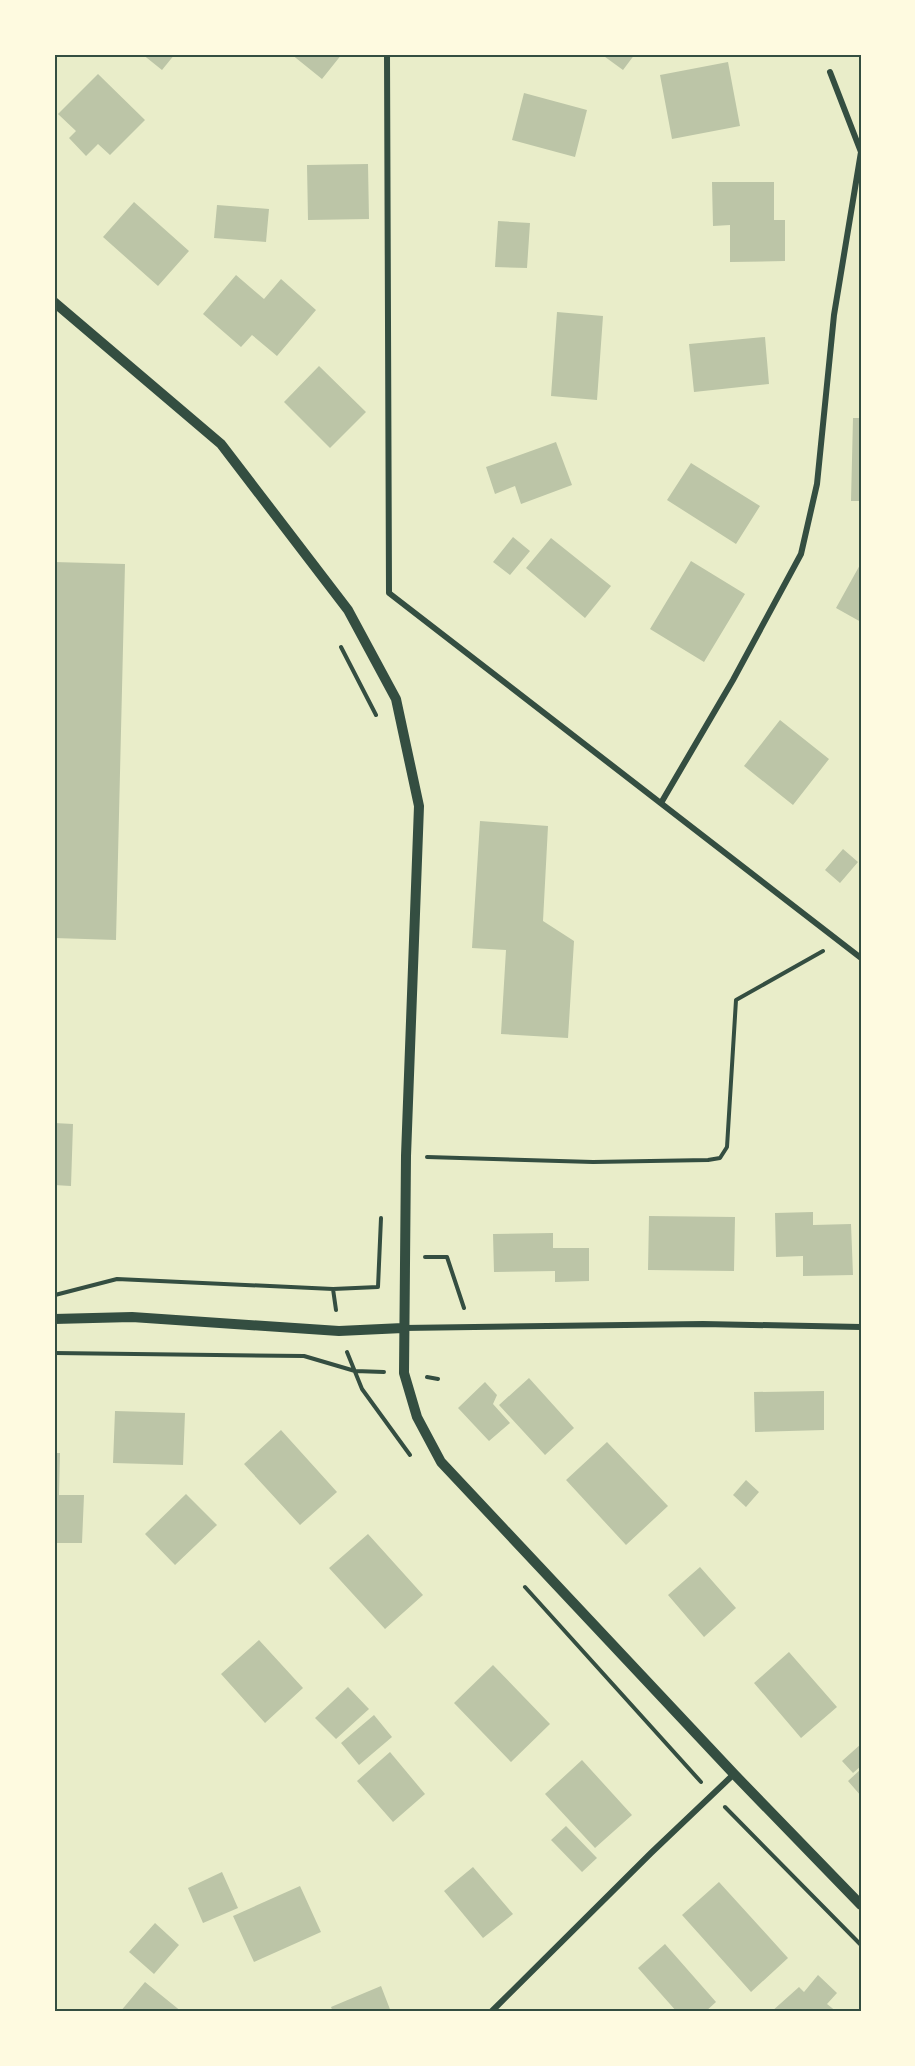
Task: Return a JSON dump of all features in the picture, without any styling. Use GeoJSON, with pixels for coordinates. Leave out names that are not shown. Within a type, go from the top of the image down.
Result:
{"type":"FeatureCollection","features":[{"type":"Feature","properties":{"kind":"street"},"geometry":{"type":"LineString","coordinates":[[387,54],[389,593],[861,958]]}},
{"type":"Feature","properties":{"kind":"street"},"geometry":{"type":"LineString","coordinates":[[661,803],[733,680],[801,555],[817,484],[834,315],[861,152],[830,72]]}},
{"type":"Feature","properties":{"kind":"street"},"geometry":{"type":"LineString","coordinates":[[54,302],[221,444],[348,610],[396,699],[419,806],[406,1156],[403,1329],[404,1373],[417,1417],[441,1462],[734,1774],[861,1905]]}},
{"type":"Feature","properties":{"kind":"street"},"geometry":{"type":"LineString","coordinates":[[54,1319],[132,1317],[339,1331],[703,1324],[861,1327]]}},
{"type":"Feature","properties":{"kind":"street"},"geometry":{"type":"LineString","coordinates":[[491,2012],[734,1774]]}},
{"type":"Feature","properties":{"kind":"path"},"geometry":{"type":"LineString","coordinates":[[339,644],[376,717]]}},
{"type":"Feature","properties":{"kind":"path"},"geometry":{"type":"LineString","coordinates":[[406,1156],[593,1162],[720,1158],[727,1147],[736,1000],[839,941]]}},
{"type":"Feature","properties":{"kind":"path"},"geometry":{"type":"LineString","coordinates":[[378,1287],[382,1207]]}},
{"type":"Feature","properties":{"kind":"path"},"geometry":{"type":"LineString","coordinates":[[54,1296],[117,1279],[333,1289],[378,1287],[405,1256],[447,1257],[471,1328]]}},
{"type":"Feature","properties":{"kind":"path"},"geometry":{"type":"LineString","coordinates":[[333,1289],[339,1331]]}},
{"type":"Feature","properties":{"kind":"path"},"geometry":{"type":"LineString","coordinates":[[54,1353],[303,1356],[355,1371],[404,1373],[438,1379]]}},
{"type":"Feature","properties":{"kind":"building"},"geometry":{"type":"Polygon","coordinates":[[[142,54],[175,54],[162,70],[142,54]]]}},
{"type":"Feature","properties":{"kind":"building"},"geometry":{"type":"Polygon","coordinates":[[[291,54],[342,54],[322,79],[291,54]]]}},
{"type":"Feature","properties":{"kind":"building"},"geometry":{"type":"Polygon","coordinates":[[[601,54],[635,54],[623,70],[601,54]]]}},
{"type":"Feature","properties":{"kind":"building"},"geometry":{"type":"Polygon","coordinates":[[[728,62],[740,126],[672,139],[660,75],[728,62]]]}},
{"type":"Feature","properties":{"kind":"building"},"geometry":{"type":"Polygon","coordinates":[[[98,74],[145,120],[110,155],[98,144],[86,156],[69,138],[76,131],[58,114],[98,74]]]}},
{"type":"Feature","properties":{"kind":"building"},"geometry":{"type":"Polygon","coordinates":[[[524,93],[587,110],[575,157],[512,140],[524,93]]]}},
{"type":"Feature","properties":{"kind":"building"},"geometry":{"type":"Polygon","coordinates":[[[368,164],[369,219],[308,220],[307,165],[368,164]]]}},
{"type":"Feature","properties":{"kind":"building"},"geometry":{"type":"Polygon","coordinates":[[[712,182],[774,182],[774,220],[785,220],[785,261],[730,262],[730,225],[713,226],[712,182]]]}},
{"type":"Feature","properties":{"kind":"building"},"geometry":{"type":"Polygon","coordinates":[[[134,202],[189,251],[158,286],[103,237],[134,202]]]}},
{"type":"Feature","properties":{"kind":"building"},"geometry":{"type":"Polygon","coordinates":[[[217,205],[269,209],[266,242],[214,238],[217,205]]]}},
{"type":"Feature","properties":{"kind":"building"},"geometry":{"type":"Polygon","coordinates":[[[498,221],[530,223],[527,268],[495,267],[498,221]]]}},
{"type":"Feature","properties":{"kind":"building"},"geometry":{"type":"Polygon","coordinates":[[[236,275],[264,299],[281,279],[316,310],[277,356],[252,335],[241,347],[203,314],[236,275]]]}},
{"type":"Feature","properties":{"kind":"building"},"geometry":{"type":"Polygon","coordinates":[[[557,312],[603,316],[597,400],[551,396],[557,312]]]}},
{"type":"Feature","properties":{"kind":"building"},"geometry":{"type":"Polygon","coordinates":[[[765,337],[769,384],[694,392],[689,344],[765,337]]]}},
{"type":"Feature","properties":{"kind":"building"},"geometry":{"type":"Polygon","coordinates":[[[319,366],[366,412],[330,448],[284,402],[319,366]]]}},
{"type":"Feature","properties":{"kind":"building"},"geometry":{"type":"Polygon","coordinates":[[[853,418],[861,418],[861,501],[851,501],[853,418]]]}},
{"type":"Feature","properties":{"kind":"building"},"geometry":{"type":"Polygon","coordinates":[[[556,442],[572,485],[521,504],[515,486],[495,494],[486,467],[556,442]]]}},
{"type":"Feature","properties":{"kind":"building"},"geometry":{"type":"Polygon","coordinates":[[[691,463],[760,506],[736,544],[667,500],[691,463]]]}},
{"type":"Feature","properties":{"kind":"building"},"geometry":{"type":"Polygon","coordinates":[[[513,537],[530,551],[510,575],[493,562],[513,537]]]}},
{"type":"Feature","properties":{"kind":"building"},"geometry":{"type":"Polygon","coordinates":[[[551,538],[611,586],[585,618],[526,568],[551,538]]]}},
{"type":"Feature","properties":{"kind":"building"},"geometry":{"type":"Polygon","coordinates":[[[691,561],[745,594],[704,662],[650,629],[691,561]]]}},
{"type":"Feature","properties":{"kind":"building"},"geometry":{"type":"Polygon","coordinates":[[[54,562],[125,564],[116,940],[54,938],[54,562]]]}},
{"type":"Feature","properties":{"kind":"building"},"geometry":{"type":"Polygon","coordinates":[[[861,563],[861,622],[836,608],[861,563]]]}},
{"type":"Feature","properties":{"kind":"building"},"geometry":{"type":"Polygon","coordinates":[[[780,720],[829,759],[793,805],[744,766],[780,720]]]}},
{"type":"Feature","properties":{"kind":"building"},"geometry":{"type":"Polygon","coordinates":[[[480,821],[548,826],[543,921],[574,941],[568,1038],[501,1034],[506,950],[472,948],[480,821]]]}},
{"type":"Feature","properties":{"kind":"building"},"geometry":{"type":"Polygon","coordinates":[[[843,849],[858,862],[840,883],[825,870],[843,849]]]}},
{"type":"Feature","properties":{"kind":"building"},"geometry":{"type":"Polygon","coordinates":[[[54,1123],[73,1124],[71,1186],[54,1185],[54,1123]]]}},
{"type":"Feature","properties":{"kind":"building"},"geometry":{"type":"Polygon","coordinates":[[[813,1212],[813,1225],[851,1224],[853,1275],[803,1276],[803,1256],[776,1257],[775,1213],[813,1212]]]}},
{"type":"Feature","properties":{"kind":"building"},"geometry":{"type":"Polygon","coordinates":[[[649,1216],[735,1217],[734,1271],[648,1270],[649,1216]]]}},
{"type":"Feature","properties":{"kind":"building"},"geometry":{"type":"Polygon","coordinates":[[[553,1233],[553,1248],[589,1248],[589,1281],[555,1282],[555,1271],[494,1272],[493,1234],[553,1233]]]}},
{"type":"Feature","properties":{"kind":"building"},"geometry":{"type":"Polygon","coordinates":[[[529,1378],[574,1428],[545,1455],[499,1405],[529,1378]]]}},
{"type":"Feature","properties":{"kind":"building"},"geometry":{"type":"Polygon","coordinates":[[[485,1382],[497,1395],[493,1404],[510,1423],[489,1441],[458,1408],[485,1382]]]}},
{"type":"Feature","properties":{"kind":"building"},"geometry":{"type":"Polygon","coordinates":[[[824,1391],[824,1430],[755,1432],[754,1392],[824,1391]]]}},
{"type":"Feature","properties":{"kind":"building"},"geometry":{"type":"Polygon","coordinates":[[[115,1411],[185,1413],[183,1465],[113,1463],[115,1411]]]}},
{"type":"Feature","properties":{"kind":"building"},"geometry":{"type":"Polygon","coordinates":[[[281,1430],[337,1492],[300,1525],[244,1464],[281,1430]]]}},
{"type":"Feature","properties":{"kind":"building"},"geometry":{"type":"Polygon","coordinates":[[[607,1442],[668,1506],[626,1545],[566,1480],[607,1442]]]}},
{"type":"Feature","properties":{"kind":"building"},"geometry":{"type":"Polygon","coordinates":[[[54,1453],[60,1453],[59,1495],[84,1495],[82,1543],[54,1543],[54,1453]]]}},
{"type":"Feature","properties":{"kind":"building"},"geometry":{"type":"Polygon","coordinates":[[[746,1480],[759,1492],[746,1507],[733,1495],[746,1480]]]}},
{"type":"Feature","properties":{"kind":"building"},"geometry":{"type":"Polygon","coordinates":[[[186,1494],[217,1525],[175,1565],[145,1534],[186,1494]]]}},
{"type":"Feature","properties":{"kind":"building"},"geometry":{"type":"Polygon","coordinates":[[[368,1534],[423,1595],[385,1629],[329,1568],[368,1534]]]}},
{"type":"Feature","properties":{"kind":"building"},"geometry":{"type":"Polygon","coordinates":[[[700,1567],[736,1608],[704,1637],[668,1595],[700,1567]]]}},
{"type":"Feature","properties":{"kind":"building"},"geometry":{"type":"Polygon","coordinates":[[[259,1640],[303,1688],[265,1723],[221,1674],[259,1640]]]}},
{"type":"Feature","properties":{"kind":"building"},"geometry":{"type":"Polygon","coordinates":[[[789,1652],[837,1707],[801,1738],[754,1683],[789,1652]]]}},
{"type":"Feature","properties":{"kind":"building"},"geometry":{"type":"Polygon","coordinates":[[[493,1665],[550,1724],[511,1762],[454,1703],[493,1665]]]}},
{"type":"Feature","properties":{"kind":"building"},"geometry":{"type":"Polygon","coordinates":[[[348,1687],[369,1709],[336,1739],[315,1718],[348,1687]]]}},
{"type":"Feature","properties":{"kind":"building"},"geometry":{"type":"Polygon","coordinates":[[[374,1715],[392,1737],[359,1765],[341,1743],[374,1715]]]}},
{"type":"Feature","properties":{"kind":"building"},"geometry":{"type":"Polygon","coordinates":[[[861,1744],[861,1766],[853,1773],[842,1761],[861,1744]]]}},
{"type":"Feature","properties":{"kind":"building"},"geometry":{"type":"Polygon","coordinates":[[[390,1752],[425,1794],[393,1822],[357,1781],[390,1752]]]}},
{"type":"Feature","properties":{"kind":"building"},"geometry":{"type":"Polygon","coordinates":[[[582,1760],[632,1815],[595,1848],[545,1794],[582,1760]]]}},
{"type":"Feature","properties":{"kind":"building"},"geometry":{"type":"Polygon","coordinates":[[[861,1769],[861,1796],[848,1781],[861,1769]]]}},
{"type":"Feature","properties":{"kind":"building"},"geometry":{"type":"Polygon","coordinates":[[[566,1826],[597,1858],[582,1872],[551,1840],[566,1826]]]}},
{"type":"Feature","properties":{"kind":"building"},"geometry":{"type":"Polygon","coordinates":[[[473,1867],[513,1914],[483,1938],[444,1891],[473,1867]]]}},
{"type":"Feature","properties":{"kind":"building"},"geometry":{"type":"Polygon","coordinates":[[[222,1872],[238,1908],[203,1923],[188,1888],[222,1872]]]}},
{"type":"Feature","properties":{"kind":"building"},"geometry":{"type":"Polygon","coordinates":[[[719,1882],[788,1958],[751,1992],[682,1915],[719,1882]]]}},
{"type":"Feature","properties":{"kind":"building"},"geometry":{"type":"Polygon","coordinates":[[[300,1886],[321,1932],[254,1962],[233,1916],[300,1886]]]}},
{"type":"Feature","properties":{"kind":"building"},"geometry":{"type":"Polygon","coordinates":[[[155,1923],[179,1945],[154,1974],[129,1952],[155,1923]]]}},
{"type":"Feature","properties":{"kind":"building"},"geometry":{"type":"Polygon","coordinates":[[[665,1944],[716,2002],[705,2012],[677,2012],[638,1968],[665,1944]]]}},
{"type":"Feature","properties":{"kind":"building"},"geometry":{"type":"Polygon","coordinates":[[[818,1975],[837,1993],[827,2004],[837,2012],[771,2012],[799,1987],[804,1992],[818,1975]]]}},
{"type":"Feature","properties":{"kind":"building"},"geometry":{"type":"Polygon","coordinates":[[[145,1982],[182,2012],[120,2012],[145,1982]]]}},
{"type":"Feature","properties":{"kind":"building"},"geometry":{"type":"Polygon","coordinates":[[[381,1986],[391,2012],[333,2012],[331,2007],[381,1986]]]}}]}
